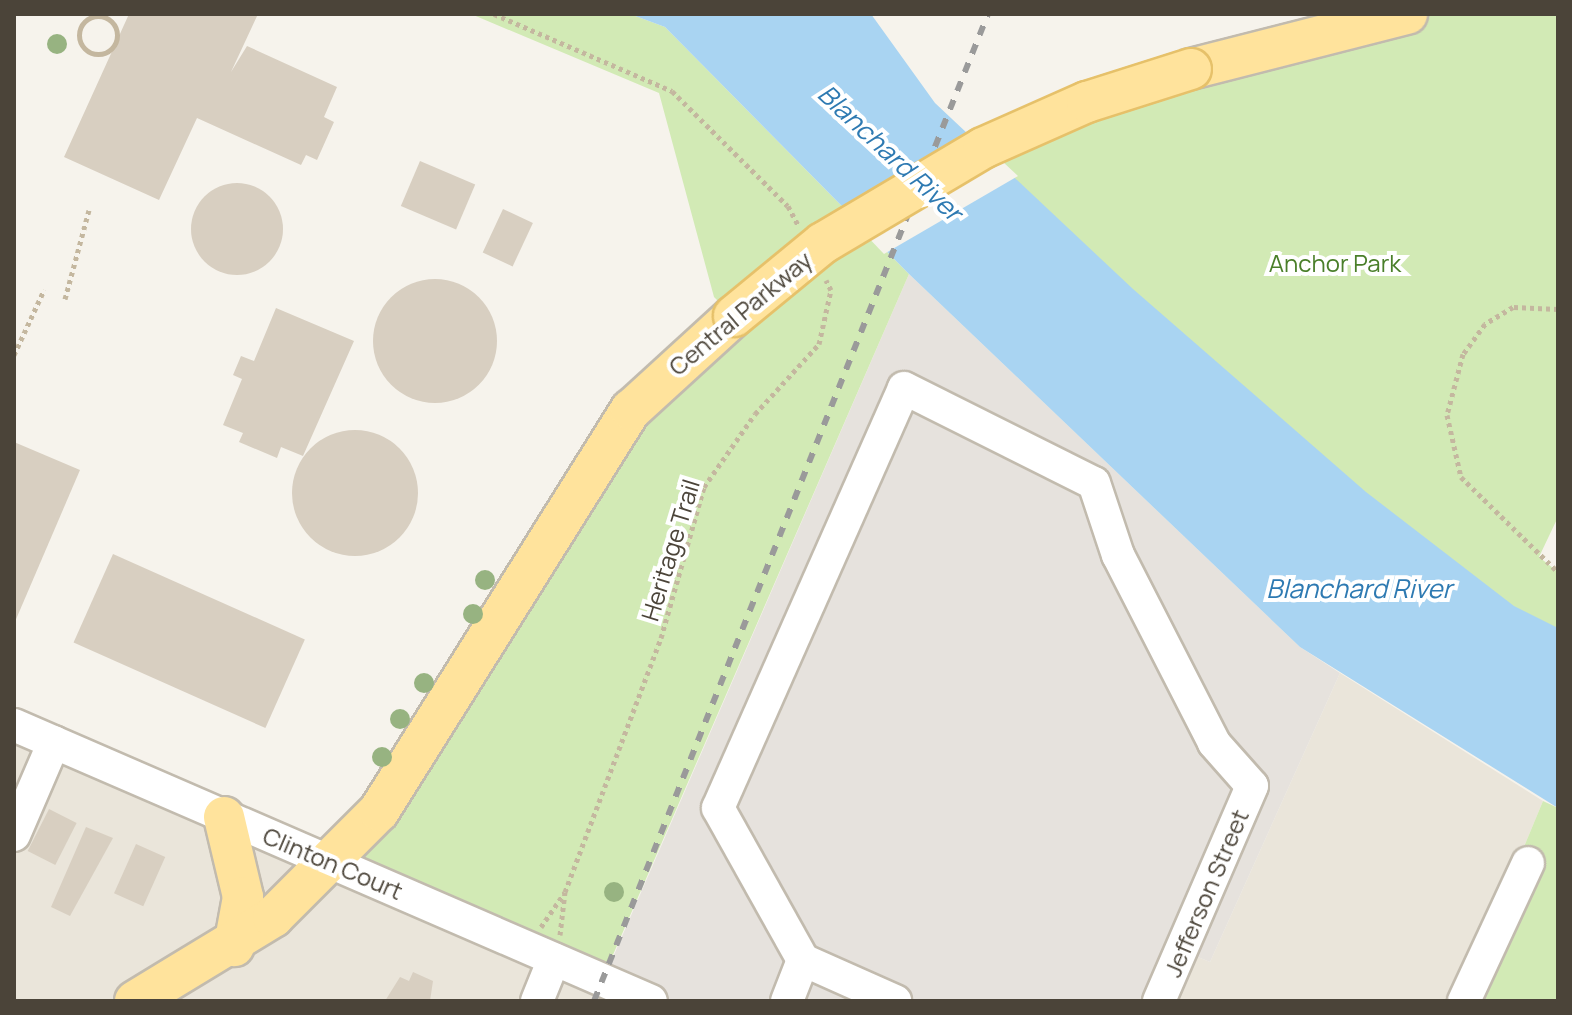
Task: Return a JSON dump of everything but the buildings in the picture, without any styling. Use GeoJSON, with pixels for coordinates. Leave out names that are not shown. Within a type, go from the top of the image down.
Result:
{"type":"FeatureCollection","features":[{"type":"Feature","properties":{"kind":"main road","name":"Central Parkway"},"geometry":{"type":"LineString","coordinates":[[135,1001],[234,946],[333,863],[422,749],[631,410],[734,316],[823,243],[983,148],[1087,102],[1191,69],[1407,14]]}},
{"type":"Feature","properties":{"kind":"main road"},"geometry":{"type":"LineString","coordinates":[[224,817],[243,897],[234,946]]}},
{"type":"Feature","properties":{"kind":"street","name":"Jefferson Street"},"geometry":{"type":"LineString","coordinates":[[803,960],[718,808],[904,388],[1094,483],[1118,555],[1214,743],[1252,786],[1159,1001]]}},
{"type":"Feature","properties":{"kind":"street","name":"Clinton Court"},"geometry":{"type":"LineString","coordinates":[[14,725],[648,1000]]}},
{"type":"Feature","properties":{"kind":"street"},"geometry":{"type":"LineString","coordinates":[[14,835],[54,742]]}},
{"type":"Feature","properties":{"kind":"street"},"geometry":{"type":"LineString","coordinates":[[1464,1001],[1528,863]]}},
{"type":"Feature","properties":{"kind":"street"},"geometry":{"type":"LineString","coordinates":[[537,1001],[543,954]]}},
{"type":"Feature","properties":{"kind":"street"},"geometry":{"type":"LineString","coordinates":[[787,1001],[803,960],[895,1001]]}},
{"type":"Feature","properties":{"kind":"path"},"geometry":{"type":"LineString","coordinates":[[494,14],[672,91],[788,206],[802,234]]}},
{"type":"Feature","properties":{"kind":"path"},"geometry":{"type":"LineString","coordinates":[[102,15],[116,28],[116,42],[91,53],[79,40],[80,28],[102,15]]}},
{"type":"Feature","properties":{"kind":"path"},"geometry":{"type":"LineString","coordinates":[[65,299],[89,210]]}},
{"type":"Feature","properties":{"kind":"path","name":"Heritage Trail"},"geometry":{"type":"LineString","coordinates":[[543,954],[661,638],[704,487],[755,414],[819,344],[831,290],[824,276]]}},
{"type":"Feature","properties":{"kind":"path"},"geometry":{"type":"LineString","coordinates":[[14,355],[44,290]]}},
{"type":"Feature","properties":{"kind":"path"},"geometry":{"type":"LineString","coordinates":[[1558,309],[1513,307],[1485,324],[1463,354],[1447,415],[1461,477],[1558,572]]}},
{"type":"Feature","properties":{"kind":"path"},"geometry":{"type":"LineString","coordinates":[[543,954],[565,892]]}},
{"type":"Feature","properties":{"kind":"shaded area"},"geometry":{"type":"Polygon","coordinates":[[[909,274],[1300,647],[1340,673],[1210,962],[1181,950],[1159,1001],[594,1001],[909,274]]]}},
{"type":"Feature","properties":{"kind":"shaded area"},"geometry":{"type":"Polygon","coordinates":[[[1340,673],[1543,801],[1460,1001],[1159,1001],[1181,950],[1210,962],[1340,673]]]}},
{"type":"Feature","properties":{"kind":"shaded area"},"geometry":{"type":"Polygon","coordinates":[[[14,725],[602,980],[594,1001],[14,1001],[14,725]]]}},
{"type":"Feature","properties":{"kind":"green space"},"geometry":{"type":"Polygon","coordinates":[[[471,14],[630,14],[665,27],[909,274],[602,980],[333,863],[589,473],[733,316],[714,297],[659,93],[471,14]]]}},
{"type":"Feature","properties":{"kind":"green space","name":"Anchor Park"},"geometry":{"type":"Polygon","coordinates":[[[1407,14],[1558,14],[1558,517],[1539,557],[1558,572],[1558,710],[983,148],[1407,14]]]}},
{"type":"Feature","properties":{"kind":"green space"},"geometry":{"type":"Polygon","coordinates":[[[1543,801],[1558,808],[1558,1001],[1460,1001],[1543,801]]]}},
{"type":"Feature","properties":{"kind":"water","name":"Blanchard River"},"geometry":{"type":"Polygon","coordinates":[[[630,14],[871,14],[935,103],[1133,289],[1366,492],[1514,606],[1558,628],[1558,808],[1300,647],[909,274],[665,27],[630,14]]]}},
{"type":"Feature","properties":{"kind":"pier"},"geometry":{"type":"Polygon","coordinates":[[[971,132],[1018,176],[884,254],[842,210],[971,132]]]}},
{"type":"Feature","properties":{"kind":"railway"},"geometry":{"type":"LineString","coordinates":[[594,1001],[988,14]]}}]}
